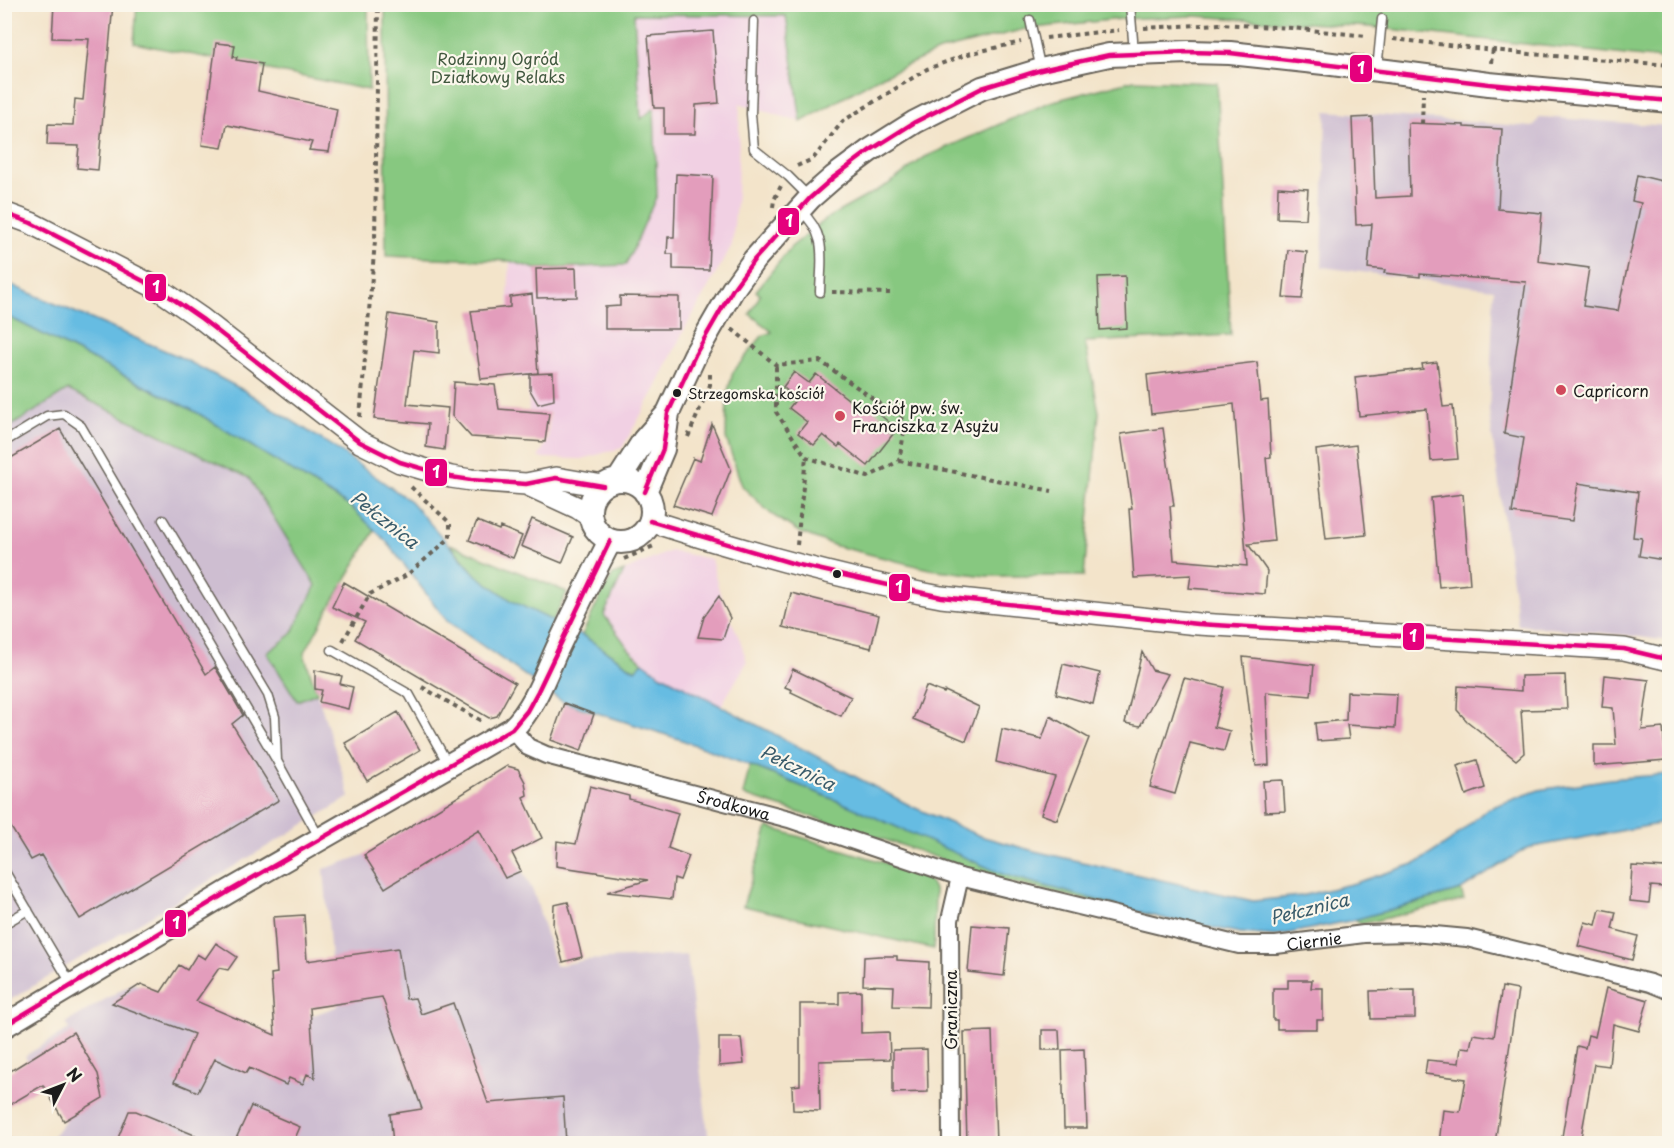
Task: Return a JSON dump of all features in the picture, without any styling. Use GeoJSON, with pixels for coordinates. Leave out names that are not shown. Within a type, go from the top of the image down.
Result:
{"type":"FeatureCollection","features":[{"type":"Feature","properties":{"kind":"main road"},"geometry":{"type":"LineString","coordinates":[[645,492],[663,449],[668,414],[695,355],[733,289],[754,260],[805,204],[869,151],[915,122],[982,88],[1041,70],[1109,55],[1188,52],[1230,53],[1489,84],[1670,101]]}},
{"type":"Feature","properties":{"kind":"main road"},"geometry":{"type":"LineString","coordinates":[[611,483],[634,482],[651,500],[650,521],[645,531],[635,539],[624,542],[610,541],[594,526],[590,509],[594,496],[611,483],[644,440],[668,414]]}},
{"type":"Feature","properties":{"kind":"main road"},"geometry":{"type":"LineString","coordinates":[[4,1026],[512,729],[535,696],[610,541]]}},
{"type":"Feature","properties":{"kind":"street"},"geometry":{"type":"LineString","coordinates":[[4,213],[32,224],[157,288],[202,319],[360,442],[400,462],[451,477],[496,483],[526,484],[556,478],[611,483]]}},
{"type":"Feature","properties":{"kind":"street"},"geometry":{"type":"LineString","coordinates":[[526,484],[578,508],[591,517]]}},
{"type":"Feature","properties":{"kind":"street"},"geometry":{"type":"LineString","coordinates":[[650,521],[794,564],[908,591],[977,602],[1198,624],[1624,649],[1670,660]]}},
{"type":"Feature","properties":{"kind":"street","name":"Środkowa"},"geometry":{"type":"LineString","coordinates":[[512,729],[528,747],[546,755],[789,819],[960,877]]}},
{"type":"Feature","properties":{"kind":"street","name":"Ciernie"},"geometry":{"type":"LineString","coordinates":[[960,877],[1239,945],[1276,945],[1364,934],[1413,933],[1456,937],[1650,983],[1670,991]]}},
{"type":"Feature","properties":{"kind":"street","name":"Graniczna"},"geometry":{"type":"LineString","coordinates":[[951,1143],[950,920],[960,877]]}},
{"type":"Feature","properties":{"kind":"lane"},"geometry":{"type":"LineString","coordinates":[[1130,4],[1135,53]]}},
{"type":"Feature","properties":{"kind":"lane"},"geometry":{"type":"LineString","coordinates":[[1377,70],[1382,18]]}},
{"type":"Feature","properties":{"kind":"lane"},"geometry":{"type":"LineString","coordinates":[[1030,20],[1041,70]]}},
{"type":"Feature","properties":{"kind":"lane"},"geometry":{"type":"LineString","coordinates":[[754,21],[751,114],[754,148],[788,176],[805,204],[821,243],[820,292]]}},
{"type":"Feature","properties":{"kind":"lane"},"geometry":{"type":"LineString","coordinates":[[4,442],[47,416],[64,414],[81,426],[321,840]]}},
{"type":"Feature","properties":{"kind":"lane"},"geometry":{"type":"LineString","coordinates":[[163,520],[268,695],[275,717],[277,761]]}},
{"type":"Feature","properties":{"kind":"lane"},"geometry":{"type":"LineString","coordinates":[[332,650],[409,694],[449,767]]}},
{"type":"Feature","properties":{"kind":"lane"},"geometry":{"type":"LineString","coordinates":[[4,870],[72,986]]}},
{"type":"Feature","properties":{"kind":"lane"},"geometry":{"type":"LineString","coordinates":[[4,924],[28,910]]}},
{"type":"Feature","properties":{"kind":"path"},"geometry":{"type":"LineString","coordinates":[[359,422],[375,241],[378,4]]}},
{"type":"Feature","properties":{"kind":"path"},"geometry":{"type":"LineString","coordinates":[[1490,66],[1493,49]]}},
{"type":"Feature","properties":{"kind":"path"},"geometry":{"type":"LineString","coordinates":[[772,210],[777,192],[788,176]]}},
{"type":"Feature","properties":{"kind":"path"},"geometry":{"type":"LineString","coordinates":[[820,292],[890,293]]}},
{"type":"Feature","properties":{"kind":"path"},"geometry":{"type":"LineString","coordinates":[[728,326],[776,366],[820,361],[906,422],[899,461]]}},
{"type":"Feature","properties":{"kind":"path"},"geometry":{"type":"LineString","coordinates":[[776,366],[776,412],[806,457],[868,477],[899,461],[1052,491]]}},
{"type":"Feature","properties":{"kind":"path"},"geometry":{"type":"LineString","coordinates":[[794,564],[806,457]]}},
{"type":"Feature","properties":{"kind":"path"},"geometry":{"type":"LineString","coordinates":[[353,647],[343,641],[370,594],[407,575],[450,538],[450,523],[405,482]]}},
{"type":"Feature","properties":{"kind":"path"},"geometry":{"type":"LineString","coordinates":[[617,563],[660,543]]}},
{"type":"Feature","properties":{"kind":"path"},"geometry":{"type":"LineString","coordinates":[[421,686],[489,726],[502,716],[512,729]]}},
{"type":"Feature","properties":{"kind":"shaded area"},"geometry":{"type":"Polygon","coordinates":[[[634,14],[786,16],[801,122],[740,104],[737,193],[732,245],[622,448],[582,459],[538,458],[548,439],[550,413],[529,411],[528,377],[515,378],[508,296],[510,261],[536,269],[626,264],[657,195],[653,109],[641,119],[634,14]]]}},
{"type":"Feature","properties":{"kind":"shaded area"},"geometry":{"type":"Polygon","coordinates":[[[1326,111],[1533,127],[1540,117],[1669,126],[1669,641],[1518,625],[1489,412],[1494,289],[1322,267],[1326,111]]]}},
{"type":"Feature","properties":{"kind":"shaded area"},"geometry":{"type":"Polygon","coordinates":[[[68,390],[249,478],[316,585],[292,634],[297,701],[317,693],[350,797],[5,1003],[5,430],[68,390]]]}},
{"type":"Feature","properties":{"kind":"shaded area"},"geometry":{"type":"Polygon","coordinates":[[[671,551],[711,559],[720,594],[740,640],[747,662],[721,706],[660,674],[643,662],[629,649],[604,615],[624,571],[671,551]]]}},
{"type":"Feature","properties":{"kind":"shaded area"},"geometry":{"type":"Polygon","coordinates":[[[455,798],[476,832],[495,820],[534,893],[555,966],[585,960],[687,955],[709,1143],[62,1143],[51,1138],[65,1122],[25,1056],[69,1029],[66,1023],[132,983],[216,1011],[285,1066],[314,1079],[308,1017],[338,1006],[331,958],[324,869],[364,855],[455,798]]]}},
{"type":"Feature","properties":{"kind":"green space","name":"Rodzinny Ogród Działkowy Relaks"},"geometry":{"type":"Polygon","coordinates":[[[1669,4],[1670,60],[1371,27],[1194,16],[1120,19],[1025,29],[939,51],[876,79],[801,122],[786,16],[634,14],[641,119],[654,108],[657,195],[626,265],[536,269],[510,261],[386,256],[385,5],[1669,4]]]}},
{"type":"Feature","properties":{"kind":"green space"},"geometry":{"type":"Polygon","coordinates":[[[137,5],[368,5],[369,90],[134,43],[137,5]]]}},
{"type":"Feature","properties":{"kind":"green space"},"geometry":{"type":"Polygon","coordinates":[[[1134,80],[1217,83],[1231,335],[1085,342],[1099,412],[1084,576],[986,576],[929,569],[836,546],[799,532],[771,514],[742,486],[726,438],[727,394],[733,372],[762,336],[772,332],[750,314],[760,295],[756,291],[791,247],[829,217],[887,185],[925,157],[1050,102],[1134,80]]]}},
{"type":"Feature","properties":{"kind":"green space"},"geometry":{"type":"Polygon","coordinates":[[[5,315],[196,412],[351,507],[375,530],[304,654],[317,693],[297,701],[267,653],[292,634],[316,585],[249,478],[68,390],[5,430],[5,315]]]}},
{"type":"Feature","properties":{"kind":"green space"},"geometry":{"type":"Polygon","coordinates":[[[450,544],[567,592],[552,622],[512,601],[476,575],[450,544]]]}},
{"type":"Feature","properties":{"kind":"green space"},"geometry":{"type":"Polygon","coordinates":[[[624,571],[604,615],[629,649],[643,662],[635,670],[582,635],[613,575],[624,571]]]}},
{"type":"Feature","properties":{"kind":"green space"},"geometry":{"type":"Polygon","coordinates":[[[750,765],[845,804],[1166,919],[996,879],[904,846],[743,795],[750,765]]]}},
{"type":"Feature","properties":{"kind":"green space"},"geometry":{"type":"Polygon","coordinates":[[[768,827],[915,872],[925,878],[935,893],[934,949],[743,906],[768,827]]]}},
{"type":"Feature","properties":{"kind":"green space"},"geometry":{"type":"Polygon","coordinates":[[[1461,890],[1464,900],[1361,924],[1354,920],[1461,890]]]}},
{"type":"Feature","properties":{"kind":"water","name":"Pełcznica"},"geometry":{"type":"Polygon","coordinates":[[[4,282],[180,357],[245,391],[332,446],[410,501],[476,575],[512,601],[582,635],[635,670],[643,662],[660,674],[913,807],[980,836],[1034,851],[1253,901],[1301,896],[1355,883],[1417,863],[1449,842],[1487,809],[1539,790],[1610,779],[1669,774],[1669,822],[1527,848],[1461,890],[1354,920],[1275,936],[1240,933],[1166,919],[1002,874],[845,804],[750,765],[679,739],[563,702],[447,621],[386,541],[351,507],[196,412],[5,315],[4,282]]]}},
{"type":"Feature","properties":{"kind":"building"},"geometry":{"type":"Polygon","coordinates":[[[54,4],[113,4],[98,170],[77,168],[79,146],[47,145],[48,124],[73,125],[75,99],[83,100],[89,39],[52,38],[54,4]]]}},
{"type":"Feature","properties":{"kind":"building"},"geometry":{"type":"Polygon","coordinates":[[[713,31],[719,103],[696,105],[695,134],[664,134],[664,108],[654,108],[648,36],[713,31]]]}},
{"type":"Feature","properties":{"kind":"building"},"geometry":{"type":"Polygon","coordinates":[[[216,43],[235,45],[233,57],[237,57],[236,60],[262,64],[258,91],[337,109],[329,152],[309,150],[312,142],[227,125],[222,148],[202,145],[216,43]]]}},
{"type":"Feature","properties":{"kind":"building"},"geometry":{"type":"Polygon","coordinates":[[[1372,117],[1375,198],[1410,196],[1408,123],[1502,129],[1498,209],[1542,213],[1538,261],[1589,268],[1583,306],[1618,311],[1641,203],[1632,201],[1637,175],[1670,183],[1670,561],[1639,556],[1642,538],[1633,537],[1638,492],[1578,483],[1572,521],[1512,513],[1524,438],[1504,434],[1526,282],[1420,274],[1420,277],[1384,273],[1385,270],[1368,268],[1372,224],[1356,225],[1352,118],[1372,117]]]}},
{"type":"Feature","properties":{"kind":"building"},"geometry":{"type":"Polygon","coordinates":[[[676,174],[713,176],[709,270],[673,269],[673,254],[667,254],[668,237],[674,237],[676,174]]]}},
{"type":"Feature","properties":{"kind":"building"},"geometry":{"type":"Polygon","coordinates":[[[1278,187],[1308,189],[1306,219],[1277,218],[1278,187]]]}},
{"type":"Feature","properties":{"kind":"building"},"geometry":{"type":"Polygon","coordinates":[[[1288,250],[1307,252],[1302,299],[1283,298],[1288,250]]]}},
{"type":"Feature","properties":{"kind":"building"},"geometry":{"type":"Polygon","coordinates":[[[576,268],[577,297],[537,298],[536,269],[576,268]]]}},
{"type":"Feature","properties":{"kind":"building"},"geometry":{"type":"Polygon","coordinates":[[[1125,276],[1127,328],[1100,330],[1098,277],[1125,276]]]}},
{"type":"Feature","properties":{"kind":"building"},"geometry":{"type":"Polygon","coordinates":[[[532,294],[538,373],[481,379],[471,311],[510,307],[510,297],[532,294]]]}},
{"type":"Feature","properties":{"kind":"building"},"geometry":{"type":"Polygon","coordinates":[[[620,296],[679,297],[679,329],[605,329],[605,307],[620,306],[620,296]]]}},
{"type":"Feature","properties":{"kind":"building"},"geometry":{"type":"Polygon","coordinates":[[[389,314],[439,322],[439,353],[414,350],[407,404],[448,408],[444,450],[426,447],[428,424],[374,419],[389,314]]]}},
{"type":"Feature","properties":{"kind":"building"},"geometry":{"type":"Polygon","coordinates":[[[1257,362],[1261,401],[1268,400],[1271,457],[1266,458],[1274,541],[1248,544],[1267,571],[1265,594],[1189,588],[1191,575],[1134,578],[1129,509],[1132,509],[1121,434],[1163,428],[1174,506],[1170,506],[1174,560],[1247,566],[1234,404],[1151,414],[1147,375],[1257,362]]]}},
{"type":"Feature","properties":{"kind":"building"},"geometry":{"type":"Polygon","coordinates":[[[1437,362],[1443,407],[1453,406],[1458,459],[1431,461],[1427,409],[1359,416],[1355,377],[1423,369],[1422,364],[1437,362]]]}},
{"type":"Feature","properties":{"kind":"building","name":"Kościół pw. św. Franciszka z Asyżu"},"geometry":{"type":"Polygon","coordinates":[[[794,372],[809,383],[816,374],[862,410],[867,404],[897,429],[868,466],[840,444],[838,447],[823,435],[814,445],[798,433],[807,422],[789,408],[796,399],[783,387],[794,372]]]}},
{"type":"Feature","properties":{"kind":"building"},"geometry":{"type":"Polygon","coordinates":[[[553,373],[554,400],[538,404],[530,390],[530,374],[553,373]]]}},
{"type":"Feature","properties":{"kind":"building"},"geometry":{"type":"Polygon","coordinates":[[[454,382],[495,385],[499,409],[549,413],[545,442],[471,437],[452,416],[454,382]]]}},
{"type":"Feature","properties":{"kind":"building"},"geometry":{"type":"Polygon","coordinates":[[[712,424],[731,469],[712,517],[673,505],[693,458],[700,461],[712,424]]]}},
{"type":"Feature","properties":{"kind":"building"},"geometry":{"type":"Polygon","coordinates":[[[60,429],[206,674],[215,667],[243,715],[232,724],[279,800],[80,919],[41,855],[31,860],[4,816],[4,462],[60,429]]]}},
{"type":"Feature","properties":{"kind":"building"},"geometry":{"type":"Polygon","coordinates":[[[1356,445],[1366,535],[1326,539],[1316,450],[1356,445]]]}},
{"type":"Feature","properties":{"kind":"building"},"geometry":{"type":"Polygon","coordinates":[[[1463,494],[1470,584],[1439,587],[1431,498],[1463,494]]]}},
{"type":"Feature","properties":{"kind":"building"},"geometry":{"type":"Polygon","coordinates":[[[532,519],[573,537],[562,563],[521,546],[532,519]]]}},
{"type":"Feature","properties":{"kind":"building"},"geometry":{"type":"Polygon","coordinates":[[[477,521],[522,536],[513,558],[469,540],[477,521]]]}},
{"type":"Feature","properties":{"kind":"building"},"geometry":{"type":"Polygon","coordinates":[[[344,582],[515,683],[497,716],[489,718],[355,639],[365,622],[332,607],[344,582]]]}},
{"type":"Feature","properties":{"kind":"building"},"geometry":{"type":"Polygon","coordinates":[[[791,593],[879,615],[871,648],[783,627],[791,593]]]}},
{"type":"Feature","properties":{"kind":"building"},"geometry":{"type":"Polygon","coordinates":[[[719,596],[730,618],[723,639],[698,637],[704,617],[719,596]]]}},
{"type":"Feature","properties":{"kind":"building"},"geometry":{"type":"Polygon","coordinates":[[[1142,652],[1152,670],[1168,674],[1140,726],[1125,723],[1142,652]]]}},
{"type":"Feature","properties":{"kind":"building"},"geometry":{"type":"Polygon","coordinates":[[[1243,657],[1314,665],[1311,696],[1266,692],[1269,765],[1256,766],[1243,657]]]}},
{"type":"Feature","properties":{"kind":"building"},"geometry":{"type":"Polygon","coordinates":[[[1063,664],[1100,673],[1093,704],[1056,694],[1063,664]]]}},
{"type":"Feature","properties":{"kind":"building"},"geometry":{"type":"Polygon","coordinates":[[[793,669],[851,697],[841,716],[785,687],[793,669]]]}},
{"type":"Feature","properties":{"kind":"building"},"geometry":{"type":"Polygon","coordinates":[[[315,670],[342,676],[340,684],[353,687],[348,709],[319,702],[322,690],[315,689],[315,670]]]}},
{"type":"Feature","properties":{"kind":"building"},"geometry":{"type":"Polygon","coordinates":[[[1565,675],[1567,709],[1521,710],[1524,753],[1516,760],[1467,721],[1457,710],[1458,686],[1521,691],[1521,676],[1565,675]]]}},
{"type":"Feature","properties":{"kind":"building"},"geometry":{"type":"Polygon","coordinates":[[[1605,675],[1649,680],[1642,730],[1663,728],[1666,760],[1594,766],[1594,745],[1616,745],[1613,708],[1602,707],[1605,675]]]}},
{"type":"Feature","properties":{"kind":"building"},"geometry":{"type":"Polygon","coordinates":[[[1184,678],[1224,687],[1214,727],[1230,731],[1224,751],[1190,743],[1175,794],[1150,787],[1184,678]]]}},
{"type":"Feature","properties":{"kind":"building"},"geometry":{"type":"Polygon","coordinates":[[[926,686],[944,693],[945,691],[979,707],[966,741],[913,719],[926,686]]]}},
{"type":"Feature","properties":{"kind":"building"},"geometry":{"type":"Polygon","coordinates":[[[1347,692],[1397,694],[1395,728],[1347,725],[1349,739],[1317,741],[1315,723],[1346,720],[1347,692]]]}},
{"type":"Feature","properties":{"kind":"building"},"geometry":{"type":"Polygon","coordinates":[[[564,703],[594,714],[581,751],[551,740],[564,703]]]}},
{"type":"Feature","properties":{"kind":"building"},"geometry":{"type":"Polygon","coordinates":[[[398,712],[420,750],[367,781],[345,743],[398,712]]]}},
{"type":"Feature","properties":{"kind":"building"},"geometry":{"type":"Polygon","coordinates":[[[1050,716],[1089,738],[1057,820],[1041,814],[1055,777],[996,762],[1002,729],[1042,739],[1050,716]]]}},
{"type":"Feature","properties":{"kind":"building"},"geometry":{"type":"Polygon","coordinates":[[[1477,760],[1485,788],[1466,795],[1457,766],[1477,760]]]}},
{"type":"Feature","properties":{"kind":"building"},"geometry":{"type":"Polygon","coordinates":[[[507,766],[518,769],[525,782],[527,795],[523,797],[542,838],[512,853],[521,871],[505,878],[479,830],[385,888],[364,855],[507,766]]]}},
{"type":"Feature","properties":{"kind":"building"},"geometry":{"type":"Polygon","coordinates":[[[1283,780],[1285,811],[1265,812],[1263,781],[1283,780]]]}},
{"type":"Feature","properties":{"kind":"building"},"geometry":{"type":"Polygon","coordinates":[[[590,786],[629,796],[629,799],[678,813],[668,848],[689,856],[680,880],[674,878],[672,899],[607,892],[648,880],[556,866],[557,841],[576,844],[590,786]]]}},
{"type":"Feature","properties":{"kind":"building"},"geometry":{"type":"Polygon","coordinates":[[[1632,866],[1665,868],[1663,887],[1651,886],[1649,903],[1630,901],[1632,866]]]}},
{"type":"Feature","properties":{"kind":"building"},"geometry":{"type":"Polygon","coordinates":[[[568,902],[582,957],[563,962],[553,925],[554,905],[568,902]]]}},
{"type":"Feature","properties":{"kind":"building"},"geometry":{"type":"Polygon","coordinates":[[[1600,909],[1616,912],[1612,929],[1638,936],[1632,960],[1578,946],[1585,922],[1596,925],[1600,909]]]}},
{"type":"Feature","properties":{"kind":"building"},"geometry":{"type":"Polygon","coordinates":[[[304,915],[307,961],[398,948],[406,999],[415,998],[421,1014],[453,1003],[488,1103],[563,1097],[566,1143],[393,1143],[390,1114],[422,1109],[382,997],[310,1008],[315,1078],[307,1074],[303,1084],[289,1078],[286,1085],[249,1068],[246,1073],[215,1059],[198,1092],[174,1082],[194,1034],[112,1003],[141,984],[161,992],[179,965],[187,970],[197,954],[205,959],[216,943],[237,957],[228,970],[219,968],[196,1001],[275,1035],[271,974],[277,973],[273,917],[304,915]]]}},
{"type":"Feature","properties":{"kind":"building"},"geometry":{"type":"Polygon","coordinates":[[[972,925],[1009,928],[1004,976],[968,972],[972,925]]]}},
{"type":"Feature","properties":{"kind":"building"},"geometry":{"type":"Polygon","coordinates":[[[897,956],[897,960],[929,962],[928,1007],[893,1006],[894,986],[863,985],[864,957],[897,956]]]}},
{"type":"Feature","properties":{"kind":"building"},"geometry":{"type":"Polygon","coordinates":[[[1288,980],[1312,980],[1311,988],[1323,988],[1323,1020],[1317,1020],[1317,1029],[1277,1029],[1277,1020],[1273,1020],[1273,988],[1288,988],[1288,980]]]}},
{"type":"Feature","properties":{"kind":"building"},"geometry":{"type":"Polygon","coordinates":[[[1502,987],[1518,990],[1495,1143],[1439,1143],[1443,1110],[1460,1112],[1466,1079],[1425,1074],[1427,1060],[1459,1063],[1461,1047],[1470,1048],[1473,1034],[1494,1037],[1502,987]]]}},
{"type":"Feature","properties":{"kind":"building"},"geometry":{"type":"Polygon","coordinates":[[[1606,988],[1648,1000],[1639,1031],[1613,1024],[1609,1066],[1594,1064],[1580,1143],[1561,1143],[1577,1046],[1585,1048],[1588,1035],[1595,1037],[1606,988]]]}},
{"type":"Feature","properties":{"kind":"building"},"geometry":{"type":"Polygon","coordinates":[[[1415,990],[1415,1018],[1371,1019],[1370,991],[1415,990]]]}},
{"type":"Feature","properties":{"kind":"building"},"geometry":{"type":"Polygon","coordinates":[[[861,991],[861,1033],[889,1032],[890,1059],[819,1061],[820,1111],[793,1110],[792,1086],[800,1085],[800,1004],[839,1004],[839,992],[861,991]]]}},
{"type":"Feature","properties":{"kind":"building"},"geometry":{"type":"Polygon","coordinates":[[[1042,1030],[1059,1030],[1060,1050],[1042,1050],[1042,1030]]]}},
{"type":"Feature","properties":{"kind":"building"},"geometry":{"type":"Polygon","coordinates":[[[992,1031],[996,1143],[967,1143],[964,1032],[992,1031]]]}},
{"type":"Feature","properties":{"kind":"building"},"geometry":{"type":"Polygon","coordinates":[[[73,1032],[98,1074],[103,1098],[64,1121],[43,1085],[4,1108],[4,1075],[73,1032]]]}},
{"type":"Feature","properties":{"kind":"building"},"geometry":{"type":"Polygon","coordinates":[[[719,1038],[741,1038],[744,1064],[719,1066],[719,1038]]]}},
{"type":"Feature","properties":{"kind":"building"},"geometry":{"type":"Polygon","coordinates":[[[927,1049],[928,1092],[893,1093],[893,1050],[927,1049]]]}},
{"type":"Feature","properties":{"kind":"building"},"geometry":{"type":"Polygon","coordinates":[[[1084,1049],[1087,1128],[1064,1128],[1062,1050],[1084,1049]]]}},
{"type":"Feature","properties":{"kind":"building"},"geometry":{"type":"Polygon","coordinates":[[[251,1106],[300,1127],[293,1143],[234,1143],[251,1106]]]}},
{"type":"Feature","properties":{"kind":"building"},"geometry":{"type":"Polygon","coordinates":[[[129,1111],[136,1111],[214,1143],[116,1143],[129,1111]]]}},
{"type":"Feature","properties":{"kind":"transit line","name":"1"},"geometry":{"type":"LineString","coordinates":[[645,492],[663,449],[668,413],[695,355],[733,289],[754,260],[810,198],[834,177],[869,151],[915,122],[982,88],[1041,70],[1109,55],[1188,52],[1230,53],[1489,84],[1670,101]]}},
{"type":"Feature","properties":{"kind":"transit line","name":"1"},"geometry":{"type":"LineString","coordinates":[[4,213],[31,223],[157,288],[202,319],[360,442],[400,462],[451,477],[471,480],[526,484],[556,478],[603,486]]}},
{"type":"Feature","properties":{"kind":"transit line","name":"1"},"geometry":{"type":"LineString","coordinates":[[650,521],[795,564],[941,597],[1198,624],[1624,649],[1670,660]]}},
{"type":"Feature","properties":{"kind":"transit line","name":"1"},"geometry":{"type":"LineString","coordinates":[[4,1026],[228,892],[512,729],[527,711],[538,691],[610,541]]}},
{"type":"Feature","properties":{"kind":"place","name":"Capricorn"},"geometry":{"type":"Point","coordinates":[1561,390]}},
{"type":"Feature","properties":{"kind":"place","name":"Strzegomska kościół"},"geometry":{"type":"Point","coordinates":[677,393]}},
{"type":"Feature","properties":{"kind":"place","name":"Kościół pw. św. Franciszka z Asyżu"},"geometry":{"type":"Point","coordinates":[840,416]}}]}
